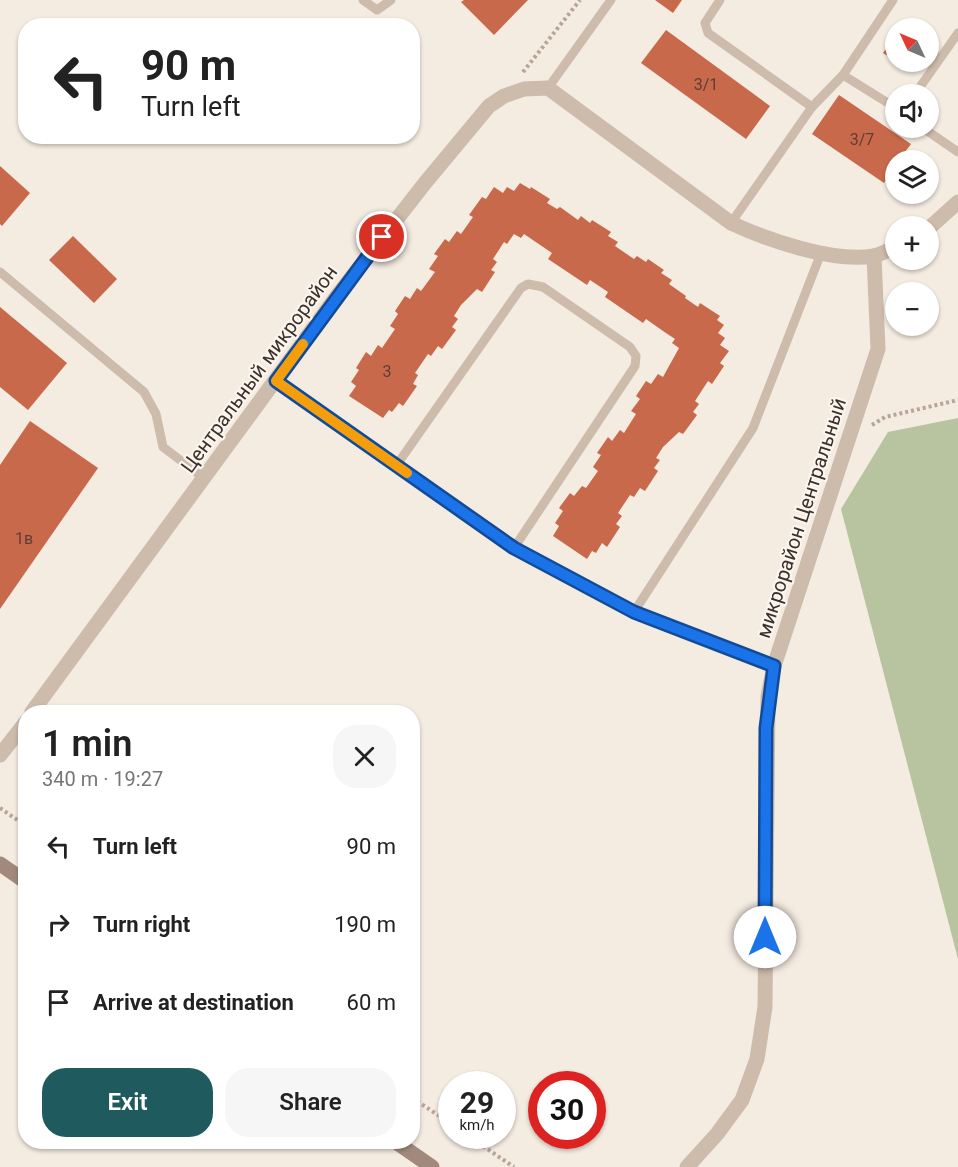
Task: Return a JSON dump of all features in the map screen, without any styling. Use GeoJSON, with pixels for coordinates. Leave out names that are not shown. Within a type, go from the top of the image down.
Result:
{"type":"FeatureCollection","features":[{"type":"Feature","properties":{"kind":"main road"},"geometry":{"type":"LineString","coordinates":[[0,864],[18,876]]}},
{"type":"Feature","properties":{"kind":"main road"},"geometry":{"type":"LineString","coordinates":[[406,1149],[432,1167]]}},
{"type":"Feature","properties":{"kind":"street","name":"Центральный микрорайон"},"geometry":{"type":"LineString","coordinates":[[37,705],[340,292],[425,183],[489,106],[504,96],[524,89],[548,88]]}},
{"type":"Feature","properties":{"kind":"street"},"geometry":{"type":"LineString","coordinates":[[548,88],[731,223],[776,242],[821,253],[874,256],[885,252]]}},
{"type":"Feature","properties":{"kind":"street"},"geometry":{"type":"LineString","coordinates":[[939,218],[958,202]]}},
{"type":"Feature","properties":{"kind":"street","name":"микрорайон Центральный"},"geometry":{"type":"LineString","coordinates":[[687,1167],[717,1134],[742,1100],[757,1059],[765,1007],[766,728],[774,666],[878,349],[874,256]]}},
{"type":"Feature","properties":{"kind":"street"},"geometry":{"type":"LineString","coordinates":[[0,755],[18,732]]}},
{"type":"Feature","properties":{"kind":"lane"},"geometry":{"type":"LineString","coordinates":[[363,0],[377,10],[391,0]]}},
{"type":"Feature","properties":{"kind":"lane"},"geometry":{"type":"LineString","coordinates":[[548,88],[611,0]]}},
{"type":"Feature","properties":{"kind":"lane"},"geometry":{"type":"LineString","coordinates":[[720,0],[705,23],[708,33],[812,107]]}},
{"type":"Feature","properties":{"kind":"lane"},"geometry":{"type":"LineString","coordinates":[[731,223],[812,107],[843,75],[893,0]]}},
{"type":"Feature","properties":{"kind":"lane"},"geometry":{"type":"LineString","coordinates":[[922,84],[958,33]]}},
{"type":"Feature","properties":{"kind":"lane"},"geometry":{"type":"LineString","coordinates":[[843,75],[885,101]]}},
{"type":"Feature","properties":{"kind":"lane"},"geometry":{"type":"LineString","coordinates":[[938,138],[958,152]]}},
{"type":"Feature","properties":{"kind":"lane"},"geometry":{"type":"LineString","coordinates":[[634,612],[753,428],[821,253]]}},
{"type":"Feature","properties":{"kind":"lane"},"geometry":{"type":"LineString","coordinates":[[0,272],[144,392],[156,414],[164,447],[205,479]]}},
{"type":"Feature","properties":{"kind":"lane"},"geometry":{"type":"LineString","coordinates":[[396,466],[521,288],[528,284],[543,287],[630,347],[636,356],[634,366],[514,548]]}},
{"type":"Feature","properties":{"kind":"lane"},"geometry":{"type":"LineString","coordinates":[[276,381],[514,548],[634,612],[774,666]]}},
{"type":"Feature","properties":{"kind":"path"},"geometry":{"type":"LineString","coordinates":[[504,96],[580,0]]}},
{"type":"Feature","properties":{"kind":"path"},"geometry":{"type":"LineString","coordinates":[[850,437],[885,417],[958,400]]}},
{"type":"Feature","properties":{"kind":"path"},"geometry":{"type":"LineString","coordinates":[[0,808],[18,820]]}},
{"type":"Feature","properties":{"kind":"path"},"geometry":{"type":"LineString","coordinates":[[420,1103],[438,1115]]}},
{"type":"Feature","properties":{"kind":"path"},"geometry":{"type":"LineString","coordinates":[[487,1149],[514,1167]]}},
{"type":"Feature","properties":{"kind":"green space"},"geometry":{"type":"Polygon","coordinates":[[[958,418],[958,959],[841,509],[888,432],[958,418]]]}},
{"type":"Feature","properties":{"kind":"building"},"geometry":{"type":"Polygon","coordinates":[[[464,0],[528,0],[494,35],[461,2],[464,0]]]}},
{"type":"Feature","properties":{"kind":"building"},"geometry":{"type":"Polygon","coordinates":[[[655,0],[682,0],[673,13],[655,0]]]}},
{"type":"Feature","properties":{"kind":"building"},"geometry":{"type":"Polygon","coordinates":[[[666,30],[770,106],[746,139],[641,63],[666,30]]]}},
{"type":"Feature","properties":{"kind":"building"},"geometry":{"type":"Polygon","coordinates":[[[839,95],[885,126],[885,138],[902,138],[911,144],[906,150],[885,150],[884,183],[812,134],[839,95]]]}},
{"type":"Feature","properties":{"kind":"building"},"geometry":{"type":"Polygon","coordinates":[[[0,166],[30,193],[2,226],[0,224],[0,166]]]}},
{"type":"Feature","properties":{"kind":"building"},"geometry":{"type":"Polygon","coordinates":[[[520,183],[550,199],[547,203],[557,209],[560,207],[578,220],[581,216],[590,223],[592,220],[611,232],[608,236],[618,242],[615,246],[634,259],[637,256],[646,262],[648,259],[664,270],[661,273],[672,280],[669,284],[686,296],[685,298],[698,307],[700,303],[720,316],[717,320],[724,325],[718,333],[725,338],[720,345],[729,351],[720,363],[724,366],[712,384],[708,381],[695,401],[699,404],[693,412],[697,415],[683,434],[679,432],[663,447],[656,458],[660,460],[654,468],[658,471],[645,491],[640,488],[634,497],[630,495],[618,513],[622,516],[616,524],[620,527],[607,547],[602,543],[596,553],[592,551],[587,559],[553,536],[559,526],[555,523],[563,511],[559,508],[570,493],[574,496],[582,486],[586,488],[598,471],[593,467],[601,455],[597,453],[608,437],[612,441],[620,430],[624,433],[636,414],[631,411],[640,399],[636,396],[646,381],[651,384],[658,374],[663,377],[679,348],[672,343],[675,339],[646,319],[643,323],[605,297],[608,292],[590,280],[587,285],[548,259],[552,253],[524,234],[521,238],[514,234],[507,244],[504,242],[493,259],[497,262],[491,270],[495,272],[482,292],[477,289],[461,305],[454,316],[458,319],[452,327],[456,330],[442,349],[438,346],[431,356],[428,354],[415,373],[418,375],[413,384],[417,386],[403,406],[399,403],[383,418],[349,396],[356,386],[351,382],[359,370],[356,368],[366,352],[371,356],[378,345],[382,348],[395,329],[390,326],[398,314],[395,311],[405,296],[410,299],[417,288],[421,291],[435,272],[429,269],[438,256],[434,254],[445,239],[449,242],[457,231],[461,234],[473,217],[469,215],[482,197],[486,199],[494,187],[503,193],[507,187],[514,191],[520,183]]]}},
{"type":"Feature","properties":{"kind":"building"},"geometry":{"type":"Polygon","coordinates":[[[73,236],[117,279],[94,303],[49,260],[73,236]]]}},
{"type":"Feature","properties":{"kind":"building"},"geometry":{"type":"Polygon","coordinates":[[[0,307],[67,363],[28,410],[0,387],[0,307]]]}},
{"type":"Feature","properties":{"kind":"building"},"geometry":{"type":"Polygon","coordinates":[[[30,421],[98,468],[0,609],[0,465],[30,421]]]}},
{"type":"Feature","properties":{"kind":"slow traffic"},"geometry":{"type":"LineString","coordinates":[[303,344],[276,381],[407,473]]}},
{"type":"Feature","properties":{"kind":"route"},"geometry":{"type":"LineString","coordinates":[[382,237],[276,381],[514,548],[634,612],[774,666],[768,696],[766,728],[765,937]]}}]}
